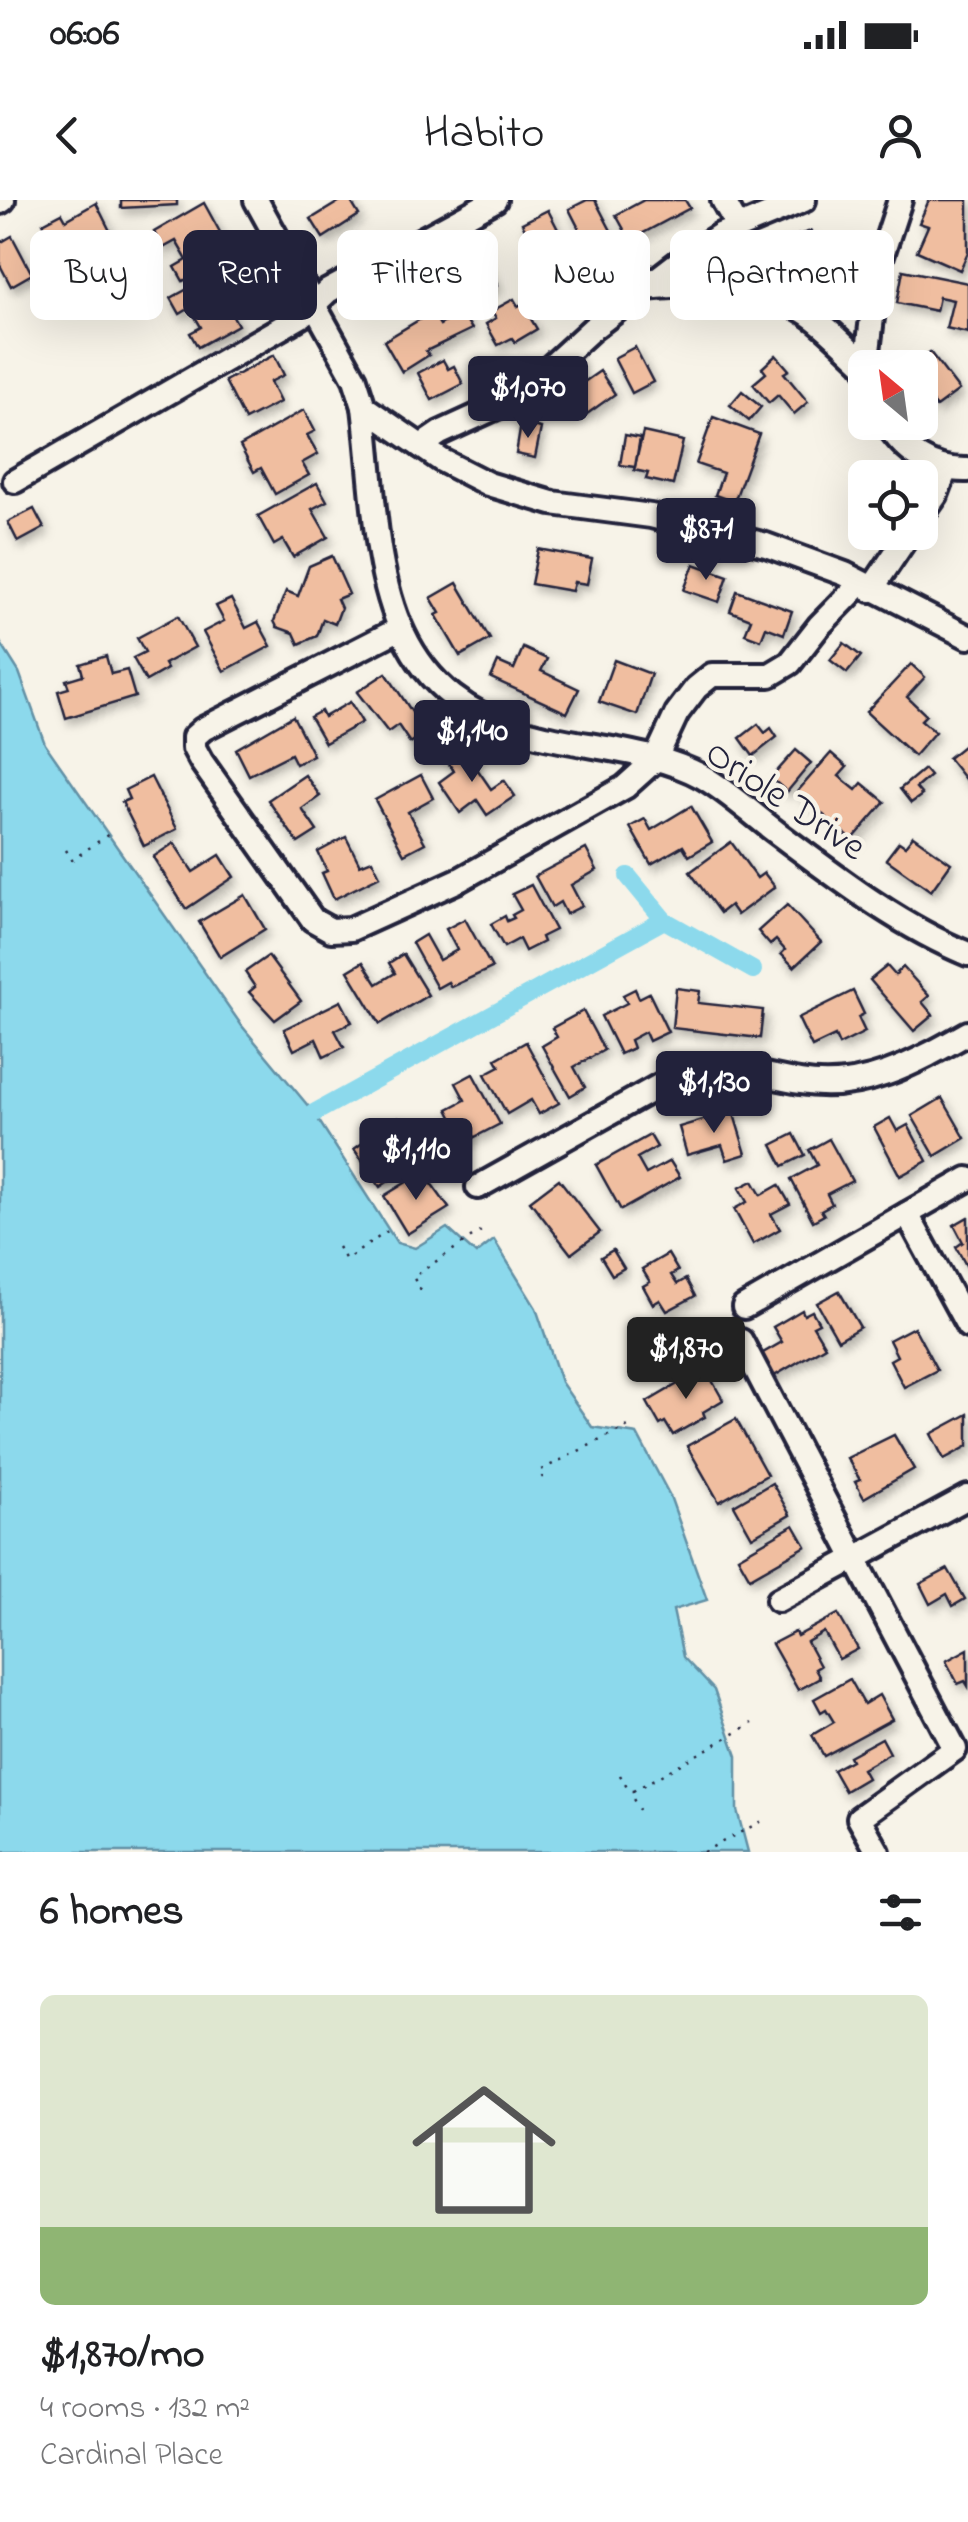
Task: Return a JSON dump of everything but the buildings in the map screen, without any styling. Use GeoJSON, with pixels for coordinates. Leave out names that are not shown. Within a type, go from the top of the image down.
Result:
{"type":"FeatureCollection","features":[{"type":"Feature","properties":{"kind":"street","name":"Oriole Drive"},"geometry":{"type":"LineString","coordinates":[[256,200],[273,230]]}},
{"type":"Feature","properties":{"kind":"street"},"geometry":{"type":"LineString","coordinates":[[317,301],[328,291],[494,200]]}},
{"type":"Feature","properties":{"kind":"street"},"geometry":{"type":"LineString","coordinates":[[723,200],[738,227]]}},
{"type":"Feature","properties":{"kind":"street"},"geometry":{"type":"LineString","coordinates":[[650,284],[683,259],[738,227],[804,200]]}},
{"type":"Feature","properties":{"kind":"street"},"geometry":{"type":"LineString","coordinates":[[867,350],[878,267],[900,200]]}},
{"type":"Feature","properties":{"kind":"street"},"geometry":{"type":"LineString","coordinates":[[650,288],[724,284],[771,294],[807,312],[848,350]]}},
{"type":"Feature","properties":{"kind":"street","name":"Oriole Drive"},"geometry":{"type":"LineString","coordinates":[[317,309],[355,379],[364,407],[376,538],[399,629],[427,674],[482,716],[519,731],[655,760],[707,780],[830,872],[968,954]]}},
{"type":"Feature","properties":{"kind":"street"},"geometry":{"type":"LineString","coordinates":[[15,480],[294,320]]}},
{"type":"Feature","properties":{"kind":"street"},"geometry":{"type":"LineString","coordinates":[[421,446],[498,406],[534,382],[604,320]]}},
{"type":"Feature","properties":{"kind":"street"},"geometry":{"type":"LineString","coordinates":[[364,407],[468,475],[512,493],[723,532],[808,560],[965,638]]}},
{"type":"Feature","properties":{"kind":"street"},"geometry":{"type":"LineString","coordinates":[[901,440],[914,456],[956,471],[938,492]]}},
{"type":"Feature","properties":{"kind":"street"},"geometry":{"type":"LineString","coordinates":[[399,629],[198,733],[194,748],[314,920],[331,930],[351,929],[460,880],[625,787],[655,760],[677,713],[696,688],[712,675],[770,675],[790,663],[819,626],[866,587],[896,550]]}},
{"type":"Feature","properties":{"kind":"street"},"geometry":{"type":"LineString","coordinates":[[478,1186],[692,1068],[806,1083],[847,1084],[896,1071],[968,1033]]}},
{"type":"Feature","properties":{"kind":"street"},"geometry":{"type":"LineString","coordinates":[[744,1307],[968,1179]]}},
{"type":"Feature","properties":{"kind":"street"},"geometry":{"type":"LineString","coordinates":[[907,1214],[968,1326]]}},
{"type":"Feature","properties":{"kind":"street"},"geometry":{"type":"LineString","coordinates":[[740,1341],[955,1749],[859,1818],[878,1852]]}},
{"type":"Feature","properties":{"kind":"street"},"geometry":{"type":"LineString","coordinates":[[778,1600],[968,1497]]}},
{"type":"Feature","properties":{"kind":"path"},"geometry":{"type":"LineString","coordinates":[[66,850],[72,860],[109,834]]}},
{"type":"Feature","properties":{"kind":"path"},"geometry":{"type":"LineString","coordinates":[[421,1290],[412,1277],[486,1227]]}},
{"type":"Feature","properties":{"kind":"path"},"geometry":{"type":"LineString","coordinates":[[338,1246],[346,1260],[388,1230]]}},
{"type":"Feature","properties":{"kind":"path"},"geometry":{"type":"LineString","coordinates":[[543,1478],[539,1471],[634,1423]]}},
{"type":"Feature","properties":{"kind":"path"},"geometry":{"type":"LineString","coordinates":[[620,1775],[629,1791],[634,1791],[754,1724]]}},
{"type":"Feature","properties":{"kind":"path"},"geometry":{"type":"LineString","coordinates":[[634,1791],[632,1796],[639,1810]]}},
{"type":"Feature","properties":{"kind":"path"},"geometry":{"type":"LineString","coordinates":[[704,1852],[766,1819]]}},
{"type":"Feature","properties":{"kind":"water"},"geometry":{"type":"Polygon","coordinates":[[[0,642],[19,672],[45,744],[242,1026],[314,1113],[397,1243],[415,1248],[447,1228],[476,1254],[494,1240],[536,1308],[561,1382],[592,1427],[637,1434],[670,1496],[707,1600],[673,1610],[683,1657],[714,1690],[737,1756],[737,1810],[748,1852],[0,1852],[0,642]]]}},
{"type":"Feature","properties":{"kind":"waterway"},"geometry":{"type":"LineString","coordinates":[[628,876],[664,920],[753,970]]}},
{"type":"Feature","properties":{"kind":"waterway"},"geometry":{"type":"LineString","coordinates":[[314,1113],[664,920]]}}]}
